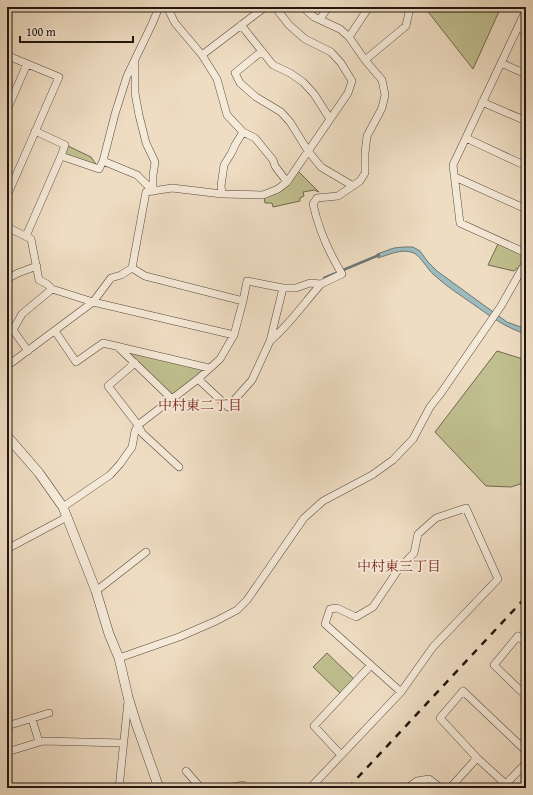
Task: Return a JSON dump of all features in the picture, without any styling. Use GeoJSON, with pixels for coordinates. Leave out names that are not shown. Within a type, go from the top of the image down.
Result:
{"type":"FeatureCollection","features":[{"type":"Feature","properties":{"kind":"street"},"geometry":{"type":"LineString","coordinates":[[61,156],[99,169],[103,161],[115,114],[127,76],[153,22],[158,7]]}},
{"type":"Feature","properties":{"kind":"street"},"geometry":{"type":"LineString","coordinates":[[167,7],[175,23],[202,55],[217,79],[227,115],[243,132],[255,138],[273,160],[275,166],[287,182]]}},
{"type":"Feature","properties":{"kind":"street"},"geometry":{"type":"LineString","coordinates":[[202,55],[264,7]]}},
{"type":"Feature","properties":{"kind":"street"},"geometry":{"type":"LineString","coordinates":[[7,366],[93,302],[111,278],[121,275],[132,268],[146,192],[172,188],[222,194],[263,195],[278,189],[287,182],[348,93],[352,81],[341,62],[331,52],[305,39],[289,24],[275,7]]}},
{"type":"Feature","properties":{"kind":"street"},"geometry":{"type":"LineString","coordinates":[[270,341],[280,333],[297,314],[321,284],[342,274],[330,254],[317,221],[313,204],[317,198],[338,196],[360,181],[364,173],[367,136],[382,108],[385,96],[382,80],[365,60],[349,36],[340,29],[314,17],[304,7]]}},
{"type":"Feature","properties":{"kind":"street"},"geometry":{"type":"LineString","coordinates":[[320,19],[328,7]]}},
{"type":"Feature","properties":{"kind":"street"},"geometry":{"type":"LineString","coordinates":[[349,36],[369,7]]}},
{"type":"Feature","properties":{"kind":"street"},"geometry":{"type":"LineString","coordinates":[[365,60],[406,26],[410,7]]}},
{"type":"Feature","properties":{"kind":"street"},"geometry":{"type":"LineString","coordinates":[[526,10],[453,165],[460,223],[526,253]]}},
{"type":"Feature","properties":{"kind":"street"},"geometry":{"type":"LineString","coordinates":[[241,25],[273,65],[290,73],[303,82],[314,94],[330,118]]}},
{"type":"Feature","properties":{"kind":"street"},"geometry":{"type":"LineString","coordinates":[[518,27],[526,31]]}},
{"type":"Feature","properties":{"kind":"street"},"geometry":{"type":"LineString","coordinates":[[262,51],[234,73],[240,83],[256,97],[281,112],[321,168],[353,186]]}},
{"type":"Feature","properties":{"kind":"street"},"geometry":{"type":"LineString","coordinates":[[7,54],[27,64],[59,76],[7,194]]}},
{"type":"Feature","properties":{"kind":"street"},"geometry":{"type":"LineString","coordinates":[[134,60],[135,93],[139,115],[146,143],[155,162],[153,191]]}},
{"type":"Feature","properties":{"kind":"street"},"geometry":{"type":"LineString","coordinates":[[500,63],[526,74]]}},
{"type":"Feature","properties":{"kind":"street"},"geometry":{"type":"LineString","coordinates":[[7,110],[27,64]]}},
{"type":"Feature","properties":{"kind":"street"},"geometry":{"type":"LineString","coordinates":[[482,102],[526,121]]}},
{"type":"Feature","properties":{"kind":"street"},"geometry":{"type":"LineString","coordinates":[[26,236],[66,145],[35,131]]}},
{"type":"Feature","properties":{"kind":"street"},"geometry":{"type":"LineString","coordinates":[[222,194],[221,186],[224,165],[243,132]]}},
{"type":"Feature","properties":{"kind":"street"},"geometry":{"type":"LineString","coordinates":[[466,138],[526,166]]}},
{"type":"Feature","properties":{"kind":"street"},"geometry":{"type":"LineString","coordinates":[[103,161],[137,175],[153,191]]}},
{"type":"Feature","properties":{"kind":"street"},"geometry":{"type":"LineString","coordinates":[[455,177],[526,209]]}},
{"type":"Feature","properties":{"kind":"street"},"geometry":{"type":"LineString","coordinates":[[7,227],[31,239],[39,280],[47,284],[52,289],[93,302],[234,335]]}},
{"type":"Feature","properties":{"kind":"street"},"geometry":{"type":"LineString","coordinates":[[119,658],[179,637],[237,610],[247,600],[304,518],[323,501],[372,474],[393,460],[413,439],[430,407],[501,306],[526,262]]}},
{"type":"Feature","properties":{"kind":"street"},"geometry":{"type":"LineString","coordinates":[[7,279],[37,266]]}},
{"type":"Feature","properties":{"kind":"street"},"geometry":{"type":"LineString","coordinates":[[132,268],[145,276],[243,301]]}},
{"type":"Feature","properties":{"kind":"street"},"geometry":{"type":"LineString","coordinates":[[63,507],[110,475],[132,447],[135,431],[138,426],[198,379],[220,359],[234,335],[248,281],[283,288],[296,288],[310,283],[321,284]]}},
{"type":"Feature","properties":{"kind":"street"},"geometry":{"type":"LineString","coordinates":[[198,379],[228,407],[252,380],[270,341],[283,288]]}},
{"type":"Feature","properties":{"kind":"street"},"geometry":{"type":"LineString","coordinates":[[28,351],[14,330],[22,314],[52,289]]}},
{"type":"Feature","properties":{"kind":"street"},"geometry":{"type":"LineString","coordinates":[[55,331],[76,362],[104,343],[209,368]]}},
{"type":"Feature","properties":{"kind":"street"},"geometry":{"type":"LineString","coordinates":[[118,347],[172,399]]}},
{"type":"Feature","properties":{"kind":"street"},"geometry":{"type":"LineString","coordinates":[[135,363],[108,386],[142,433],[179,467]]}},
{"type":"Feature","properties":{"kind":"street"},"geometry":{"type":"LineString","coordinates":[[7,436],[39,473],[63,507],[96,590],[109,634],[119,658],[136,723],[159,788]]}},
{"type":"Feature","properties":{"kind":"street"},"geometry":{"type":"LineString","coordinates":[[310,788],[402,692],[433,647],[498,579],[466,508],[436,518],[418,534],[414,553],[398,570],[373,607],[356,617],[336,608],[330,609],[325,624],[402,692]]}},
{"type":"Feature","properties":{"kind":"street"},"geometry":{"type":"LineString","coordinates":[[7,549],[67,517]]}},
{"type":"Feature","properties":{"kind":"street"},"geometry":{"type":"LineString","coordinates":[[96,590],[146,552]]}},
{"type":"Feature","properties":{"kind":"street"},"geometry":{"type":"LineString","coordinates":[[526,643],[518,636],[494,664],[526,696]]}},
{"type":"Feature","properties":{"kind":"street"},"geometry":{"type":"LineString","coordinates":[[341,755],[314,726],[371,665]]}},
{"type":"Feature","properties":{"kind":"street"},"geometry":{"type":"LineString","coordinates":[[526,751],[463,691],[440,718],[506,787],[526,763]]}},
{"type":"Feature","properties":{"kind":"street"},"geometry":{"type":"LineString","coordinates":[[119,788],[128,696]]}},
{"type":"Feature","properties":{"kind":"street"},"geometry":{"type":"LineString","coordinates":[[7,726],[49,713]]}},
{"type":"Feature","properties":{"kind":"street"},"geometry":{"type":"LineString","coordinates":[[32,719],[39,742]]}},
{"type":"Feature","properties":{"kind":"street"},"geometry":{"type":"LineString","coordinates":[[7,752],[43,741],[124,743]]}},
{"type":"Feature","properties":{"kind":"street"},"geometry":{"type":"LineString","coordinates":[[450,788],[477,758]]}},
{"type":"Feature","properties":{"kind":"street"},"geometry":{"type":"LineString","coordinates":[[186,771],[201,788]]}},
{"type":"Feature","properties":{"kind":"street"},"geometry":{"type":"LineString","coordinates":[[407,788],[416,781],[429,780],[441,788]]}},
{"type":"Feature","properties":{"kind":"street"},"geometry":{"type":"LineString","coordinates":[[228,788],[243,785],[244,788]]}},
{"type":"Feature","properties":{"kind":"shaded area"},"geometry":{"type":"Polygon","coordinates":[[[432,7],[501,7],[473,69],[429,13],[432,7]]]}},
{"type":"Feature","properties":{"kind":"shaded area"},"geometry":{"type":"Polygon","coordinates":[[[68,146],[91,157],[98,167],[63,155],[68,146]]]}},
{"type":"Feature","properties":{"kind":"shaded area"},"geometry":{"type":"Polygon","coordinates":[[[297,170],[319,192],[314,190],[303,192],[304,196],[300,198],[300,201],[273,207],[272,203],[265,203],[264,197],[297,170]]]}},
{"type":"Feature","properties":{"kind":"shaded area"},"geometry":{"type":"Polygon","coordinates":[[[498,244],[526,256],[520,266],[514,271],[488,265],[498,244]]]}},
{"type":"Feature","properties":{"kind":"shaded area"},"geometry":{"type":"Polygon","coordinates":[[[122,349],[206,369],[172,396],[122,349]]]}},
{"type":"Feature","properties":{"kind":"shaded area"},"geometry":{"type":"Polygon","coordinates":[[[497,351],[526,360],[526,482],[511,487],[486,486],[435,432],[497,351]]]}},
{"type":"Feature","properties":{"kind":"shaded area"},"geometry":{"type":"Polygon","coordinates":[[[327,653],[355,680],[341,694],[313,667],[327,653]]]}},
{"type":"Feature","properties":{"kind":"water"},"geometry":{"type":"Polygon","coordinates":[[[413,247],[420,251],[437,271],[507,322],[526,329],[526,334],[498,321],[443,283],[414,253],[407,251],[398,252],[378,258],[377,254],[394,248],[413,247]]]}},
{"type":"Feature","properties":{"kind":"waterway"},"geometry":{"type":"LineString","coordinates":[[324,278],[379,255]]}},
{"type":"Feature","properties":{"kind":"railway"},"geometry":{"type":"LineString","coordinates":[[348,788],[526,597]]}},
{"type":"Feature","properties":{"kind":"district","name":"中村東二丁目"},"geometry":{"type":"Point","coordinates":[200,405]}},
{"type":"Feature","properties":{"kind":"district","name":"中村東三丁目"},"geometry":{"type":"Point","coordinates":[399,566]}}]}
